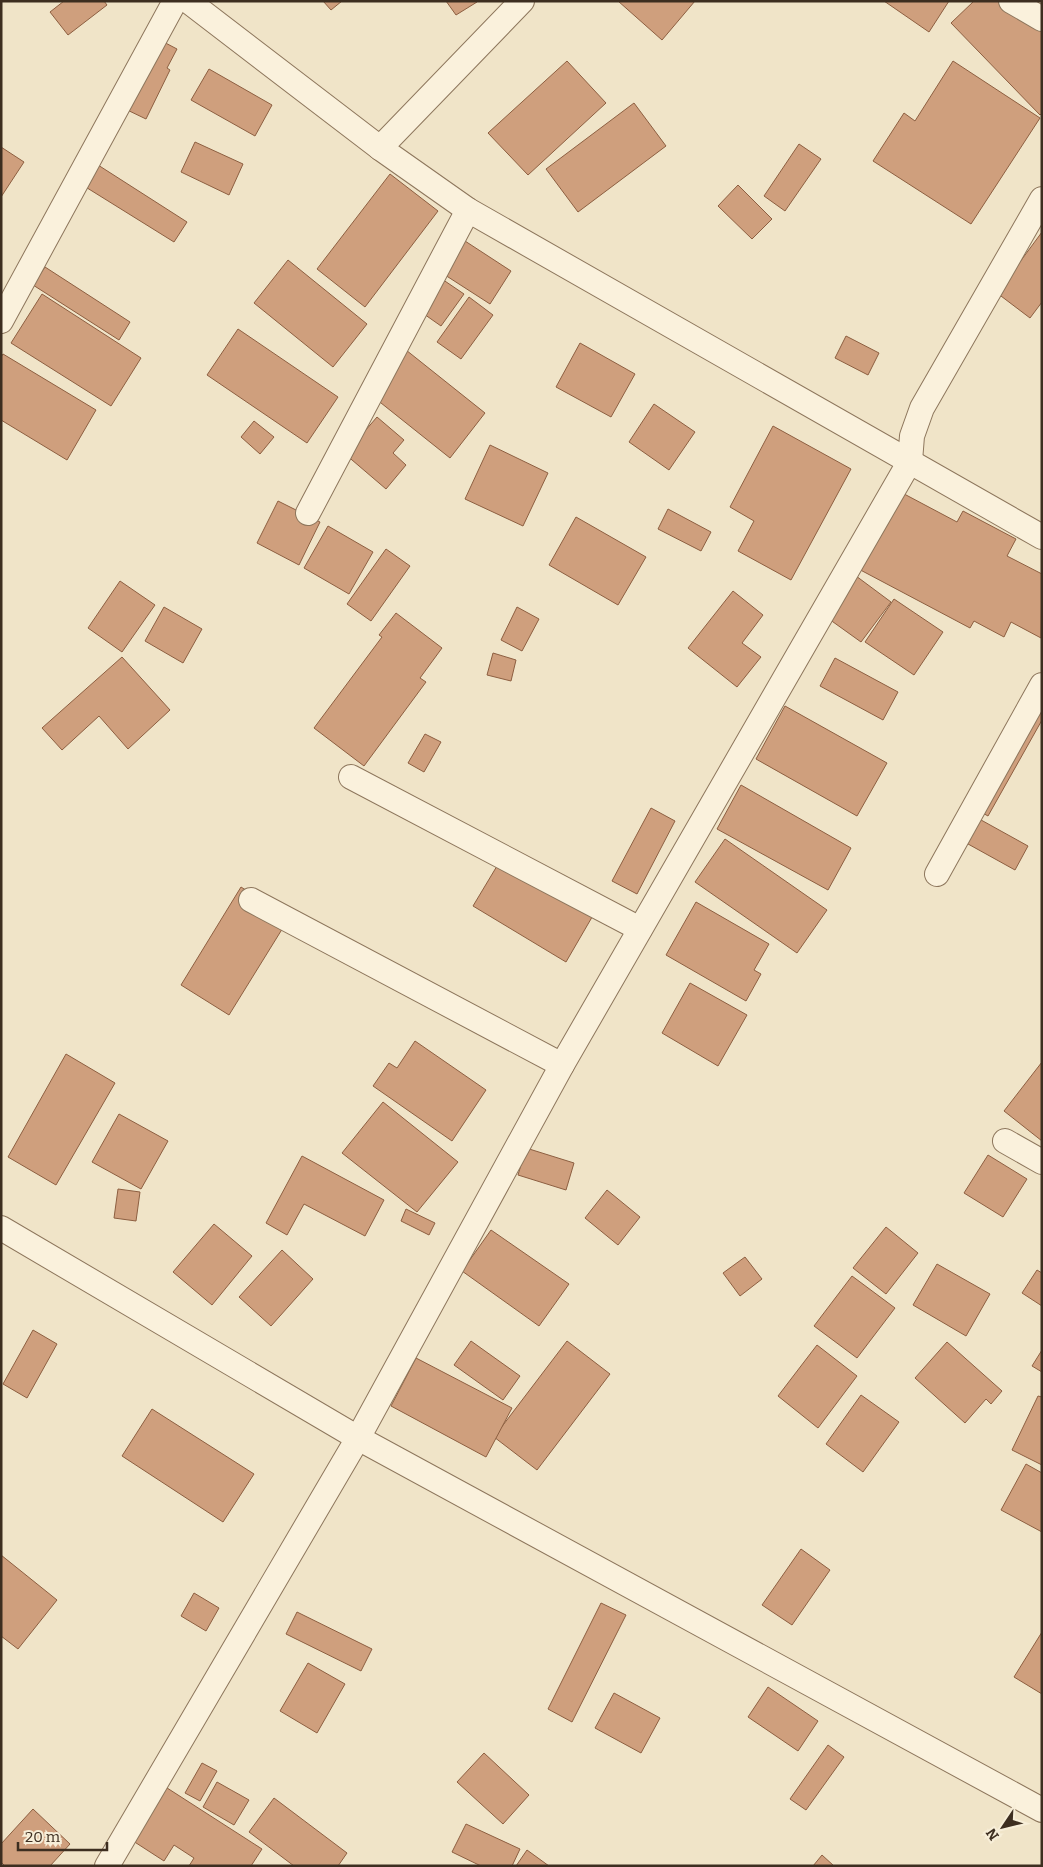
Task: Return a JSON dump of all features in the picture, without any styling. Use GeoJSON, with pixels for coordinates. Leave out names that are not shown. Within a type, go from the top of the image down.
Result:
{"type":"FeatureCollection","features":[{"type":"Feature","properties":{"kind":"street"},"geometry":{"type":"LineString","coordinates":[[1,321],[175,1]]}},
{"type":"Feature","properties":{"kind":"street"},"geometry":{"type":"LineString","coordinates":[[188,1],[380,148],[468,210],[1042,537]]}},
{"type":"Feature","properties":{"kind":"street"},"geometry":{"type":"LineString","coordinates":[[380,148],[522,1]]}},
{"type":"Feature","properties":{"kind":"street"},"geometry":{"type":"LineString","coordinates":[[1011,1],[1042,19]]}},
{"type":"Feature","properties":{"kind":"street"},"geometry":{"type":"LineString","coordinates":[[107,1866],[358,1438],[562,1065],[910,461],[912,436],[922,408],[1042,199]]}},
{"type":"Feature","properties":{"kind":"street"},"geometry":{"type":"LineString","coordinates":[[308,513],[468,210]]}},
{"type":"Feature","properties":{"kind":"street"},"geometry":{"type":"LineString","coordinates":[[937,874],[1042,685]]}},
{"type":"Feature","properties":{"kind":"street"},"geometry":{"type":"LineString","coordinates":[[352,777],[640,929]]}},
{"type":"Feature","properties":{"kind":"street"},"geometry":{"type":"LineString","coordinates":[[251,900],[562,1065]]}},
{"type":"Feature","properties":{"kind":"street"},"geometry":{"type":"LineString","coordinates":[[1005,1141],[1042,1162]]}},
{"type":"Feature","properties":{"kind":"street"},"geometry":{"type":"LineString","coordinates":[[1,1228],[358,1438],[1042,1810]]}},
{"type":"Feature","properties":{"kind":"building"},"geometry":{"type":"Polygon","coordinates":[[[64,1],[104,1],[107,5],[68,35],[50,12],[64,1]]]}},
{"type":"Feature","properties":{"kind":"building"},"geometry":{"type":"Polygon","coordinates":[[[323,1],[342,1],[331,10],[323,1]]]}},
{"type":"Feature","properties":{"kind":"building"},"geometry":{"type":"Polygon","coordinates":[[[446,1],[476,1],[477,2],[456,15],[446,1]]]}},
{"type":"Feature","properties":{"kind":"building"},"geometry":{"type":"Polygon","coordinates":[[[618,1],[695,1],[662,40],[618,1]]]}},
{"type":"Feature","properties":{"kind":"building"},"geometry":{"type":"Polygon","coordinates":[[[884,1],[949,1],[929,32],[884,1]]]}},
{"type":"Feature","properties":{"kind":"building"},"geometry":{"type":"Polygon","coordinates":[[[974,1],[1016,1],[1042,28],[1042,113],[1040,115],[951,23],[974,1]]]}},
{"type":"Feature","properties":{"kind":"building"},"geometry":{"type":"Polygon","coordinates":[[[156,38],[177,49],[167,68],[170,70],[146,119],[121,107],[156,38]]]}},
{"type":"Feature","properties":{"kind":"building"},"geometry":{"type":"Polygon","coordinates":[[[567,61],[606,103],[528,175],[488,133],[567,61]]]}},
{"type":"Feature","properties":{"kind":"building"},"geometry":{"type":"Polygon","coordinates":[[[953,61],[1040,118],[971,224],[873,161],[904,113],[915,121],[953,61]]]}},
{"type":"Feature","properties":{"kind":"building"},"geometry":{"type":"Polygon","coordinates":[[[209,69],[272,105],[255,136],[191,100],[209,69]]]}},
{"type":"Feature","properties":{"kind":"building"},"geometry":{"type":"Polygon","coordinates":[[[634,103],[666,146],[578,212],[546,169],[634,103]]]}},
{"type":"Feature","properties":{"kind":"building"},"geometry":{"type":"Polygon","coordinates":[[[195,142],[243,164],[229,195],[181,172],[195,142]]]}},
{"type":"Feature","properties":{"kind":"building"},"geometry":{"type":"Polygon","coordinates":[[[799,144],[821,159],[785,211],[764,196],[799,144]]]}},
{"type":"Feature","properties":{"kind":"building"},"geometry":{"type":"Polygon","coordinates":[[[1,147],[24,162],[1,197],[1,147]]]}},
{"type":"Feature","properties":{"kind":"building"},"geometry":{"type":"Polygon","coordinates":[[[98,165],[187,222],[174,242],[84,186],[98,165]]]}},
{"type":"Feature","properties":{"kind":"building"},"geometry":{"type":"Polygon","coordinates":[[[390,174],[438,211],[365,307],[317,269],[390,174]]]}},
{"type":"Feature","properties":{"kind":"building"},"geometry":{"type":"Polygon","coordinates":[[[738,185],[772,219],[752,239],[718,206],[738,185]]]}},
{"type":"Feature","properties":{"kind":"building"},"geometry":{"type":"Polygon","coordinates":[[[1042,232],[1042,302],[1030,318],[997,293],[1042,232]]]}},
{"type":"Feature","properties":{"kind":"building"},"geometry":{"type":"Polygon","coordinates":[[[465,241],[511,271],[490,304],[445,275],[465,241]]]}},
{"type":"Feature","properties":{"kind":"building"},"geometry":{"type":"Polygon","coordinates":[[[288,260],[367,324],[333,367],[254,303],[288,260]]]}},
{"type":"Feature","properties":{"kind":"building"},"geometry":{"type":"Polygon","coordinates":[[[45,267],[130,322],[119,340],[33,285],[45,267]]]}},
{"type":"Feature","properties":{"kind":"building"},"geometry":{"type":"Polygon","coordinates":[[[436,275],[464,294],[441,326],[414,307],[436,275]]]}},
{"type":"Feature","properties":{"kind":"building"},"geometry":{"type":"Polygon","coordinates":[[[42,294],[141,358],[111,406],[11,343],[42,294]]]}},
{"type":"Feature","properties":{"kind":"building"},"geometry":{"type":"Polygon","coordinates":[[[469,297],[493,315],[461,359],[437,342],[469,297]]]}},
{"type":"Feature","properties":{"kind":"building"},"geometry":{"type":"Polygon","coordinates":[[[238,329],[338,397],[307,443],[207,375],[238,329]]]}},
{"type":"Feature","properties":{"kind":"building"},"geometry":{"type":"Polygon","coordinates":[[[846,336],[879,353],[868,375],[835,358],[846,336]]]}},
{"type":"Feature","properties":{"kind":"building"},"geometry":{"type":"Polygon","coordinates":[[[580,343],[635,374],[611,417],[556,387],[580,343]]]}},
{"type":"Feature","properties":{"kind":"building"},"geometry":{"type":"Polygon","coordinates":[[[406,350],[485,413],[450,458],[371,395],[406,350]]]}},
{"type":"Feature","properties":{"kind":"building"},"geometry":{"type":"Polygon","coordinates":[[[3,354],[96,410],[67,460],[1,420],[1,357],[3,354]]]}},
{"type":"Feature","properties":{"kind":"building"},"geometry":{"type":"Polygon","coordinates":[[[654,404],[695,432],[669,470],[629,442],[654,404]]]}},
{"type":"Feature","properties":{"kind":"building"},"geometry":{"type":"Polygon","coordinates":[[[377,417],[404,440],[393,453],[406,465],[386,489],[345,454],[377,417]]]}},
{"type":"Feature","properties":{"kind":"building"},"geometry":{"type":"Polygon","coordinates":[[[254,421],[274,437],[260,454],[241,437],[254,421]]]}},
{"type":"Feature","properties":{"kind":"building"},"geometry":{"type":"Polygon","coordinates":[[[773,426],[851,469],[791,580],[738,551],[754,521],[730,507],[773,426]]]}},
{"type":"Feature","properties":{"kind":"building"},"geometry":{"type":"Polygon","coordinates":[[[490,445],[548,473],[523,526],[465,499],[490,445]]]}},
{"type":"Feature","properties":{"kind":"building"},"geometry":{"type":"Polygon","coordinates":[[[891,487],[957,522],[963,511],[1016,539],[1007,556],[1042,574],[1041,638],[1011,622],[1004,637],[974,621],[970,628],[851,565],[891,487]]]}},
{"type":"Feature","properties":{"kind":"building"},"geometry":{"type":"Polygon","coordinates":[[[278,501],[320,522],[299,565],[257,543],[278,501]]]}},
{"type":"Feature","properties":{"kind":"building"},"geometry":{"type":"Polygon","coordinates":[[[668,509],[711,532],[701,551],[658,529],[668,509]]]}},
{"type":"Feature","properties":{"kind":"building"},"geometry":{"type":"Polygon","coordinates":[[[576,517],[646,557],[618,605],[549,565],[576,517]]]}},
{"type":"Feature","properties":{"kind":"building"},"geometry":{"type":"Polygon","coordinates":[[[328,526],[373,552],[349,594],[304,568],[328,526]]]}},
{"type":"Feature","properties":{"kind":"building"},"geometry":{"type":"Polygon","coordinates":[[[386,549],[410,566],[371,621],[347,604],[386,549]]]}},
{"type":"Feature","properties":{"kind":"building"},"geometry":{"type":"Polygon","coordinates":[[[852,573],[891,602],[861,642],[822,614],[852,573]]]}},
{"type":"Feature","properties":{"kind":"building"},"geometry":{"type":"Polygon","coordinates":[[[120,581],[155,605],[122,652],[88,628],[120,581]]]}},
{"type":"Feature","properties":{"kind":"building"},"geometry":{"type":"Polygon","coordinates":[[[733,591],[763,615],[742,643],[761,657],[737,687],[688,648],[733,591]]]}},
{"type":"Feature","properties":{"kind":"building"},"geometry":{"type":"Polygon","coordinates":[[[894,599],[943,632],[914,675],[865,642],[894,599]]]}},
{"type":"Feature","properties":{"kind":"building"},"geometry":{"type":"Polygon","coordinates":[[[164,607],[202,629],[183,663],[145,641],[164,607]]]}},
{"type":"Feature","properties":{"kind":"building"},"geometry":{"type":"Polygon","coordinates":[[[517,607],[539,619],[522,651],[501,640],[517,607]]]}},
{"type":"Feature","properties":{"kind":"building"},"geometry":{"type":"Polygon","coordinates":[[[396,613],[442,648],[420,678],[426,682],[364,766],[314,728],[382,637],[379,635],[396,613]]]}},
{"type":"Feature","properties":{"kind":"building"},"geometry":{"type":"Polygon","coordinates":[[[493,653],[516,660],[511,681],[487,675],[493,653]]]}},
{"type":"Feature","properties":{"kind":"building"},"geometry":{"type":"Polygon","coordinates":[[[122,657],[170,710],[128,749],[99,716],[62,750],[42,728],[122,657]]]}},
{"type":"Feature","properties":{"kind":"building"},"geometry":{"type":"Polygon","coordinates":[[[835,658],[898,692],[883,720],[820,686],[835,658]]]}},
{"type":"Feature","properties":{"kind":"building"},"geometry":{"type":"Polygon","coordinates":[[[785,706],[887,763],[857,816],[756,759],[785,706]]]}},
{"type":"Feature","properties":{"kind":"building"},"geometry":{"type":"Polygon","coordinates":[[[1042,710],[1042,720],[988,816],[965,803],[1042,710]]]}},
{"type":"Feature","properties":{"kind":"building"},"geometry":{"type":"Polygon","coordinates":[[[425,734],[441,742],[424,772],[408,763],[425,734]]]}},
{"type":"Feature","properties":{"kind":"building"},"geometry":{"type":"Polygon","coordinates":[[[741,785],[851,848],[828,890],[717,829],[741,785]]]}},
{"type":"Feature","properties":{"kind":"building"},"geometry":{"type":"Polygon","coordinates":[[[651,808],[675,821],[637,894],[612,881],[651,808]]]}},
{"type":"Feature","properties":{"kind":"building"},"geometry":{"type":"Polygon","coordinates":[[[963,810],[1028,846],[1015,870],[950,834],[963,810]]]}},
{"type":"Feature","properties":{"kind":"building"},"geometry":{"type":"Polygon","coordinates":[[[725,839],[827,910],[797,953],[695,882],[725,839]]]}},
{"type":"Feature","properties":{"kind":"building"},"geometry":{"type":"Polygon","coordinates":[[[503,856],[595,912],[566,962],[473,906],[503,856]]]}},
{"type":"Feature","properties":{"kind":"building"},"geometry":{"type":"Polygon","coordinates":[[[241,887],[289,918],[229,1015],[181,985],[241,887]]]}},
{"type":"Feature","properties":{"kind":"building"},"geometry":{"type":"Polygon","coordinates":[[[696,902],[769,944],[754,970],[761,974],[746,1001],[666,955],[696,902]]]}},
{"type":"Feature","properties":{"kind":"building"},"geometry":{"type":"Polygon","coordinates":[[[690,983],[747,1015],[718,1066],[662,1033],[690,983]]]}},
{"type":"Feature","properties":{"kind":"building"},"geometry":{"type":"Polygon","coordinates":[[[415,1041],[486,1090],[452,1141],[373,1086],[389,1063],[397,1068],[415,1041]]]}},
{"type":"Feature","properties":{"kind":"building"},"geometry":{"type":"Polygon","coordinates":[[[66,1054],[115,1083],[56,1185],[8,1157],[66,1054]]]}},
{"type":"Feature","properties":{"kind":"building"},"geometry":{"type":"Polygon","coordinates":[[[1042,1062],[1042,1141],[1004,1111],[1042,1062]]]}},
{"type":"Feature","properties":{"kind":"building"},"geometry":{"type":"Polygon","coordinates":[[[383,1102],[458,1162],[417,1212],[342,1153],[383,1102]]]}},
{"type":"Feature","properties":{"kind":"building"},"geometry":{"type":"Polygon","coordinates":[[[119,1114],[168,1141],[141,1189],[92,1162],[119,1114]]]}},
{"type":"Feature","properties":{"kind":"building"},"geometry":{"type":"Polygon","coordinates":[[[526,1148],[574,1163],[566,1190],[518,1175],[526,1148]]]}},
{"type":"Feature","properties":{"kind":"building"},"geometry":{"type":"Polygon","coordinates":[[[988,1155],[1027,1179],[1003,1217],[964,1193],[988,1155]]]}},
{"type":"Feature","properties":{"kind":"building"},"geometry":{"type":"Polygon","coordinates":[[[302,1156],[384,1200],[365,1236],[304,1204],[287,1235],[266,1223],[302,1156]]]}},
{"type":"Feature","properties":{"kind":"building"},"geometry":{"type":"Polygon","coordinates":[[[118,1189],[140,1192],[136,1221],[114,1218],[118,1189]]]}},
{"type":"Feature","properties":{"kind":"building"},"geometry":{"type":"Polygon","coordinates":[[[607,1190],[640,1217],[618,1245],[585,1218],[607,1190]]]}},
{"type":"Feature","properties":{"kind":"building"},"geometry":{"type":"Polygon","coordinates":[[[406,1209],[435,1223],[429,1235],[401,1221],[406,1209]]]}},
{"type":"Feature","properties":{"kind":"building"},"geometry":{"type":"Polygon","coordinates":[[[214,1224],[252,1256],[212,1305],[173,1272],[214,1224]]]}},
{"type":"Feature","properties":{"kind":"building"},"geometry":{"type":"Polygon","coordinates":[[[886,1227],[918,1253],[886,1294],[853,1268],[886,1227]]]}},
{"type":"Feature","properties":{"kind":"building"},"geometry":{"type":"Polygon","coordinates":[[[491,1230],[569,1284],[539,1326],[462,1271],[491,1230]]]}},
{"type":"Feature","properties":{"kind":"building"},"geometry":{"type":"Polygon","coordinates":[[[282,1250],[313,1279],[271,1326],[239,1297],[282,1250]]]}},
{"type":"Feature","properties":{"kind":"building"},"geometry":{"type":"Polygon","coordinates":[[[745,1257],[762,1279],[740,1296],[723,1273],[745,1257]]]}},
{"type":"Feature","properties":{"kind":"building"},"geometry":{"type":"Polygon","coordinates":[[[937,1264],[990,1294],[966,1336],[913,1305],[937,1264]]]}},
{"type":"Feature","properties":{"kind":"building"},"geometry":{"type":"Polygon","coordinates":[[[1037,1270],[1042,1273],[1042,1306],[1022,1293],[1037,1270]]]}},
{"type":"Feature","properties":{"kind":"building"},"geometry":{"type":"Polygon","coordinates":[[[852,1276],[895,1308],[857,1358],[814,1326],[852,1276]]]}},
{"type":"Feature","properties":{"kind":"building"},"geometry":{"type":"Polygon","coordinates":[[[33,1330],[57,1344],[27,1398],[3,1384],[33,1330]]]}},
{"type":"Feature","properties":{"kind":"building"},"geometry":{"type":"Polygon","coordinates":[[[471,1341],[520,1376],[503,1400],[454,1365],[471,1341]]]}},
{"type":"Feature","properties":{"kind":"building"},"geometry":{"type":"Polygon","coordinates":[[[567,1341],[610,1374],[537,1470],[494,1437],[567,1341]]]}},
{"type":"Feature","properties":{"kind":"building"},"geometry":{"type":"Polygon","coordinates":[[[947,1342],[1002,1391],[991,1404],[986,1399],[965,1423],[915,1378],[947,1342]]]}},
{"type":"Feature","properties":{"kind":"building"},"geometry":{"type":"Polygon","coordinates":[[[817,1345],[857,1376],[818,1428],[778,1396],[817,1345]]]}},
{"type":"Feature","properties":{"kind":"building"},"geometry":{"type":"Polygon","coordinates":[[[1042,1350],[1042,1372],[1032,1366],[1042,1350]]]}},
{"type":"Feature","properties":{"kind":"building"},"geometry":{"type":"Polygon","coordinates":[[[416,1358],[512,1408],[486,1457],[391,1406],[416,1358]]]}},
{"type":"Feature","properties":{"kind":"building"},"geometry":{"type":"Polygon","coordinates":[[[861,1395],[899,1422],[863,1472],[826,1444],[861,1395]]]}},
{"type":"Feature","properties":{"kind":"building"},"geometry":{"type":"Polygon","coordinates":[[[1038,1396],[1042,1397],[1042,1465],[1012,1450],[1038,1396]]]}},
{"type":"Feature","properties":{"kind":"building"},"geometry":{"type":"Polygon","coordinates":[[[152,1409],[254,1474],[223,1522],[122,1456],[152,1409]]]}},
{"type":"Feature","properties":{"kind":"building"},"geometry":{"type":"Polygon","coordinates":[[[1026,1464],[1042,1473],[1042,1532],[1001,1510],[1026,1464]]]}},
{"type":"Feature","properties":{"kind":"building"},"geometry":{"type":"Polygon","coordinates":[[[801,1549],[830,1570],[792,1625],[762,1605],[801,1549]]]}},
{"type":"Feature","properties":{"kind":"building"},"geometry":{"type":"Polygon","coordinates":[[[1,1555],[57,1600],[18,1649],[1,1636],[1,1555]]]}},
{"type":"Feature","properties":{"kind":"building"},"geometry":{"type":"Polygon","coordinates":[[[194,1593],[219,1608],[206,1631],[181,1616],[194,1593]]]}},
{"type":"Feature","properties":{"kind":"building"},"geometry":{"type":"Polygon","coordinates":[[[601,1603],[626,1615],[572,1722],[548,1709],[601,1603]]]}},
{"type":"Feature","properties":{"kind":"building"},"geometry":{"type":"Polygon","coordinates":[[[297,1612],[372,1649],[361,1671],[286,1634],[297,1612]]]}},
{"type":"Feature","properties":{"kind":"building"},"geometry":{"type":"Polygon","coordinates":[[[1042,1632],[1042,1694],[1014,1677],[1042,1632]]]}},
{"type":"Feature","properties":{"kind":"building"},"geometry":{"type":"Polygon","coordinates":[[[308,1663],[345,1684],[317,1733],[280,1711],[308,1663]]]}},
{"type":"Feature","properties":{"kind":"building"},"geometry":{"type":"Polygon","coordinates":[[[768,1687],[818,1721],[798,1751],[748,1717],[768,1687]]]}},
{"type":"Feature","properties":{"kind":"building"},"geometry":{"type":"Polygon","coordinates":[[[614,1693],[660,1718],[641,1753],[595,1728],[614,1693]]]}},
{"type":"Feature","properties":{"kind":"building"},"geometry":{"type":"Polygon","coordinates":[[[828,1745],[844,1757],[806,1810],[790,1799],[828,1745]]]}},
{"type":"Feature","properties":{"kind":"building"},"geometry":{"type":"Polygon","coordinates":[[[484,1753],[529,1795],[503,1824],[457,1782],[484,1753]]]}},
{"type":"Feature","properties":{"kind":"building"},"geometry":{"type":"Polygon","coordinates":[[[202,1763],[217,1771],[200,1801],[185,1793],[202,1763]]]}},
{"type":"Feature","properties":{"kind":"building"},"geometry":{"type":"Polygon","coordinates":[[[217,1782],[249,1800],[234,1825],[203,1807],[217,1782]]]}},
{"type":"Feature","properties":{"kind":"building"},"geometry":{"type":"Polygon","coordinates":[[[164,1786],[262,1849],[251,1866],[189,1866],[194,1858],[174,1845],[164,1861],[130,1839],[164,1786]]]}},
{"type":"Feature","properties":{"kind":"building"},"geometry":{"type":"Polygon","coordinates":[[[274,1798],[347,1853],[338,1866],[294,1866],[249,1832],[274,1798]]]}},
{"type":"Feature","properties":{"kind":"building"},"geometry":{"type":"Polygon","coordinates":[[[33,1809],[70,1844],[50,1866],[5,1866],[1,1862],[1,1844],[33,1809]]]}},
{"type":"Feature","properties":{"kind":"building"},"geometry":{"type":"Polygon","coordinates":[[[466,1824],[520,1849],[512,1866],[481,1866],[452,1852],[466,1824]]]}},
{"type":"Feature","properties":{"kind":"building"},"geometry":{"type":"Polygon","coordinates":[[[527,1850],[549,1866],[516,1866],[527,1850]]]}},
{"type":"Feature","properties":{"kind":"building"},"geometry":{"type":"Polygon","coordinates":[[[822,1855],[834,1866],[813,1866],[822,1855]]]}}]}
